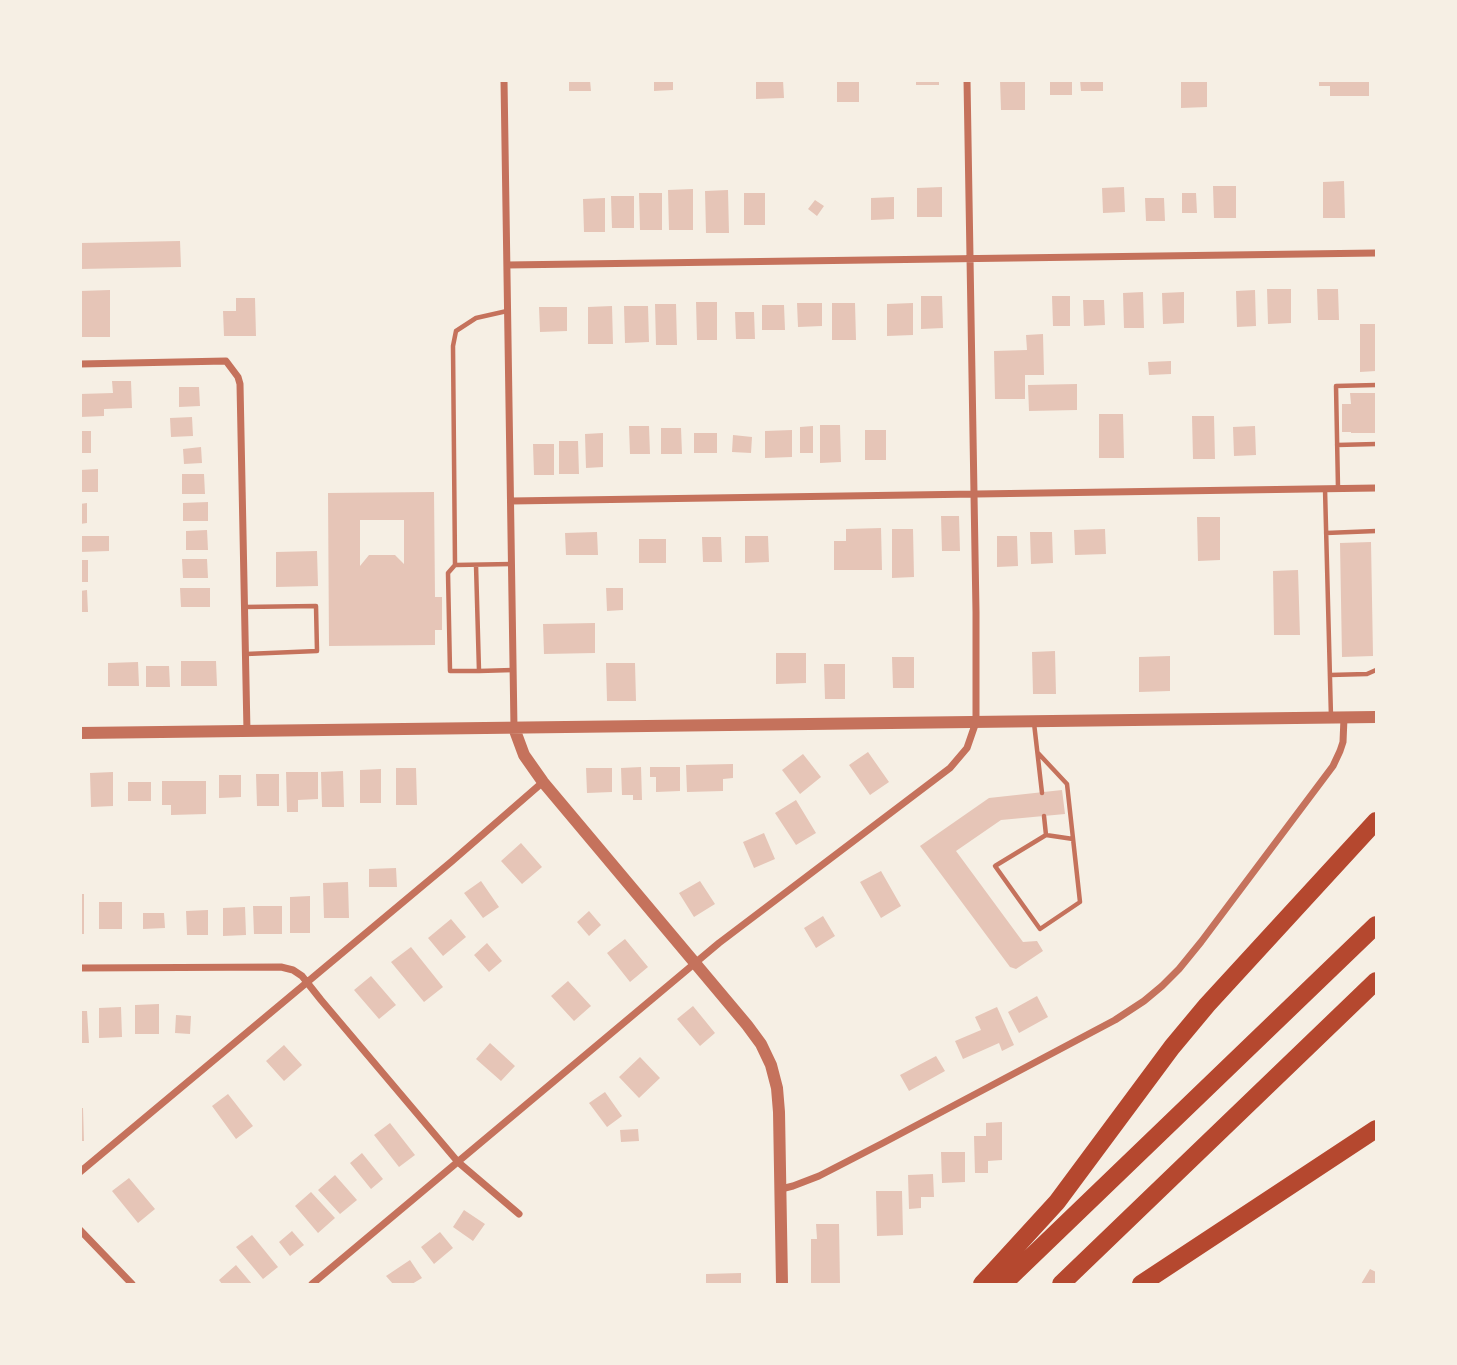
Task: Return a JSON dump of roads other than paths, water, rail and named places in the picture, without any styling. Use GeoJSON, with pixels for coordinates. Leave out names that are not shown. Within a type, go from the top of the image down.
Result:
{"type":"FeatureCollection","features":[{"type":"Feature","properties":{"kind":"highway"},"geometry":{"type":"LineString","coordinates":[[982,1284],[1057,1202],[1172,1046],[1377,821]]}},
{"type":"Feature","properties":{"kind":"highway"},"geometry":{"type":"LineString","coordinates":[[1003,1284],[1377,925]]}},
{"type":"Feature","properties":{"kind":"highway"},"geometry":{"type":"LineString","coordinates":[[1061,1284],[1377,981]]}},
{"type":"Feature","properties":{"kind":"highway"},"geometry":{"type":"LineString","coordinates":[[1141,1284],[1377,1129]]}},
{"type":"Feature","properties":{"kind":"street"},"geometry":{"type":"LineString","coordinates":[[504,80],[514,729],[524,755],[543,782],[761,1044],[771,1065],[777,1088],[782,1284]]}},
{"type":"Feature","properties":{"kind":"street"},"geometry":{"type":"LineString","coordinates":[[312,1284],[719,943],[950,768],[967,748],[976,723],[967,80]]}},
{"type":"Feature","properties":{"kind":"street"},"geometry":{"type":"LineString","coordinates":[[507,265],[1377,253]]}},
{"type":"Feature","properties":{"kind":"street"},"geometry":{"type":"LineString","coordinates":[[80,364],[226,361],[238,377],[247,732]]}},
{"type":"Feature","properties":{"kind":"street"},"geometry":{"type":"LineString","coordinates":[[511,501],[1377,488]]}},
{"type":"Feature","properties":{"kind":"street"},"geometry":{"type":"LineString","coordinates":[[80,733],[1377,717]]}},
{"type":"Feature","properties":{"kind":"street"},"geometry":{"type":"LineString","coordinates":[[780,1189],[819,1176],[1115,1020],[1163,986],[1201,942],[1332,766],[1343,742],[1338,718]]}},
{"type":"Feature","properties":{"kind":"street"},"geometry":{"type":"LineString","coordinates":[[80,1172],[543,782]]}},
{"type":"Feature","properties":{"kind":"street"},"geometry":{"type":"LineString","coordinates":[[80,968],[281,967],[293,970],[302,976],[458,1162],[519,1214]]}},
{"type":"Feature","properties":{"kind":"street"},"geometry":{"type":"LineString","coordinates":[[80,1230],[132,1284]]}},
{"type":"Feature","properties":{"kind":"lane"},"geometry":{"type":"LineString","coordinates":[[508,311],[476,318],[456,331],[453,346],[455,565],[448,573],[450,671],[513,670]]}},
{"type":"Feature","properties":{"kind":"lane"},"geometry":{"type":"LineString","coordinates":[[1338,489],[1336,386],[1377,385]]}},
{"type":"Feature","properties":{"kind":"lane"},"geometry":{"type":"LineString","coordinates":[[1337,445],[1377,444]]}},
{"type":"Feature","properties":{"kind":"lane"},"geometry":{"type":"LineString","coordinates":[[1325,489],[1330,675],[1338,718]]}},
{"type":"Feature","properties":{"kind":"lane"},"geometry":{"type":"LineString","coordinates":[[1326,533],[1377,531]]}},
{"type":"Feature","properties":{"kind":"lane"},"geometry":{"type":"LineString","coordinates":[[455,565],[512,564]]}},
{"type":"Feature","properties":{"kind":"lane"},"geometry":{"type":"LineString","coordinates":[[476,565],[479,671]]}},
{"type":"Feature","properties":{"kind":"lane"},"geometry":{"type":"LineString","coordinates":[[244,607],[316,607],[317,651],[246,654]]}},
{"type":"Feature","properties":{"kind":"lane"},"geometry":{"type":"LineString","coordinates":[[1330,675],[1367,674],[1377,670]]}},
{"type":"Feature","properties":{"kind":"lane"},"geometry":{"type":"LineString","coordinates":[[1034,722],[1042,793]]}},
{"type":"Feature","properties":{"kind":"lane"},"geometry":{"type":"LineString","coordinates":[[1038,753],[1067,784],[1080,902],[1040,929],[995,866],[1046,835],[1073,839]]}},
{"type":"Feature","properties":{"kind":"lane"},"geometry":{"type":"LineString","coordinates":[[1044,816],[1046,835]]}}]}
